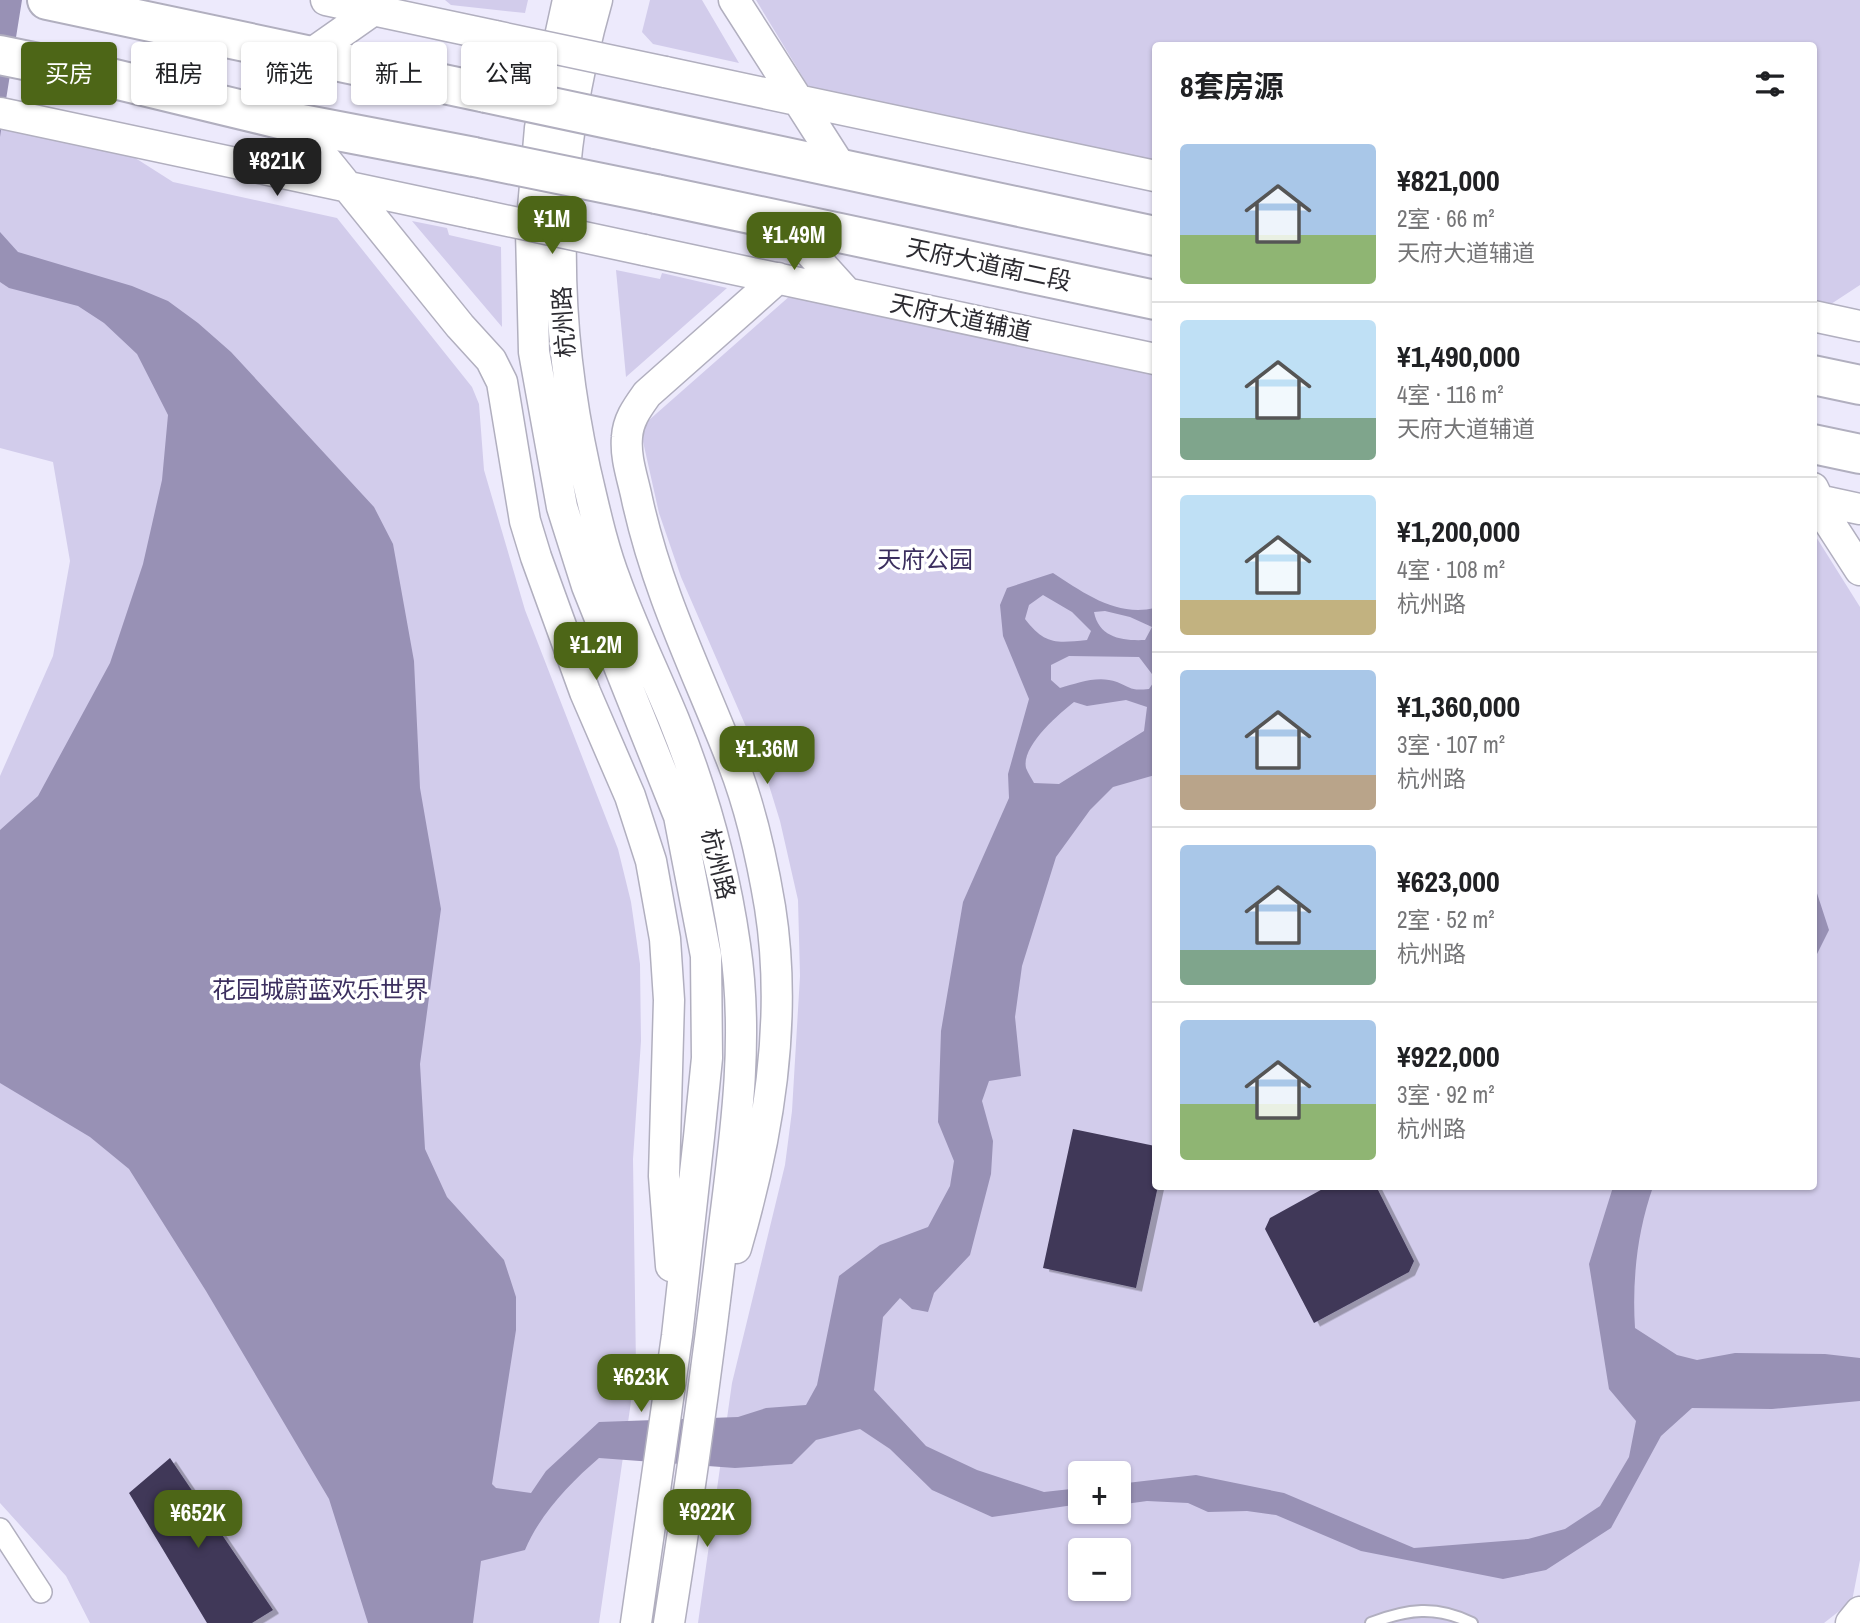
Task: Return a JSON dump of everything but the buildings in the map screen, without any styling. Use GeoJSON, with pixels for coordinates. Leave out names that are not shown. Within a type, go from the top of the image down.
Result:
{"type":"FeatureCollection","features":[{"type":"Feature","properties":{"kind":"highway"},"geometry":{"type":"LineString","coordinates":[[47,0],[246,42]]}},
{"type":"Feature","properties":{"kind":"highway","name":"天府大道南二段"},"geometry":{"type":"LineString","coordinates":[[0,55],[102,76],[296,123],[778,218],[1152,299]]}},
{"type":"Feature","properties":{"kind":"highway"},"geometry":{"type":"LineString","coordinates":[[337,61],[1152,235]]}},
{"type":"Feature","properties":{"kind":"highway"},"geometry":{"type":"LineString","coordinates":[[1817,376],[1859,385]]}},
{"type":"Feature","properties":{"kind":"highway"},"geometry":{"type":"LineString","coordinates":[[1817,445],[1860,454]]}},
{"type":"Feature","properties":{"kind":"main road"},"geometry":{"type":"LineString","coordinates":[[326,0],[373,3],[495,36],[1152,175]]}},
{"type":"Feature","properties":{"kind":"main road","name":"杭州路"},"geometry":{"type":"LineString","coordinates":[[568,0],[540,128],[531,231],[534,352],[562,507],[587,586],[679,816],[706,956],[707,1058],[677,1336],[636,1623]]}},
{"type":"Feature","properties":{"kind":"main road","name":"杭州路"},"geometry":{"type":"LineString","coordinates":[[597,0],[569,132],[559,286],[564,353],[590,490],[615,580],[676,725],[707,814],[728,897],[741,991],[741,1056],[734,1143],[694,1467],[670,1623]]}},
{"type":"Feature","properties":{"kind":"main road"},"geometry":{"type":"LineString","coordinates":[[734,0],[842,169]]}},
{"type":"Feature","properties":{"kind":"main road"},"geometry":{"type":"LineString","coordinates":[[324,42],[373,3]]}},
{"type":"Feature","properties":{"kind":"main road"},"geometry":{"type":"LineString","coordinates":[[0,113],[351,187]]}},
{"type":"Feature","properties":{"kind":"main road"},"geometry":{"type":"LineString","coordinates":[[296,123],[351,187],[460,326],[491,360],[502,382],[525,521],[536,557],[585,692],[630,796],[651,861],[665,939],[669,1000],[664,1176],[677,1336]]}},
{"type":"Feature","properties":{"kind":"main road","name":"天府大道辅道"},"geometry":{"type":"LineString","coordinates":[[351,187],[1152,358]]}},
{"type":"Feature","properties":{"kind":"main road"},"geometry":{"type":"LineString","coordinates":[[778,218],[847,293]]}},
{"type":"Feature","properties":{"kind":"main road"},"geometry":{"type":"LineString","coordinates":[[711,1336],[748,1209],[768,1114],[775,1043],[775,962],[770,909],[755,836],[733,764],[695,678],[649,555],[629,461],[627,436],[632,415],[647,394],[778,278]]}},
{"type":"Feature","properties":{"kind":"main road"},"geometry":{"type":"LineString","coordinates":[[1817,316],[1855,320]]}},
{"type":"Feature","properties":{"kind":"main road"},"geometry":{"type":"LineString","coordinates":[[1817,496],[1860,509]]}},
{"type":"Feature","properties":{"kind":"main road"},"geometry":{"type":"LineString","coordinates":[[1817,500],[1860,570]]}},
{"type":"Feature","properties":{"kind":"main road"},"geometry":{"type":"LineString","coordinates":[[1851,1623],[1860,1612]]}},
{"type":"Feature","properties":{"kind":"street"},"geometry":{"type":"LineString","coordinates":[[0,1529],[41,1592]]}},
{"type":"Feature","properties":{"kind":"lane"},"geometry":{"type":"LineString","coordinates":[[139,142],[177,165]]}},
{"type":"Feature","properties":{"kind":"lane"},"geometry":{"type":"LineString","coordinates":[[302,191],[351,187]]}},
{"type":"Feature","properties":{"kind":"lane"},"geometry":{"type":"LineString","coordinates":[[1371,1623],[1403,1611],[1435,1610],[1472,1623]]}},
{"type":"Feature","properties":{"kind":"green space"},"geometry":{"type":"Polygon","coordinates":[[[445,0],[528,0],[525,13],[451,5],[445,0]]]}},
{"type":"Feature","properties":{"kind":"green space"},"geometry":{"type":"Polygon","coordinates":[[[650,0],[702,0],[739,63],[653,44],[642,32],[650,0]]]}},
{"type":"Feature","properties":{"kind":"green space"},"geometry":{"type":"Polygon","coordinates":[[[756,0],[1860,0],[1860,285],[1831,304],[1817,301],[1817,42],[1152,42],[1152,160],[810,89],[756,0]]]}},
{"type":"Feature","properties":{"kind":"green space","name":"花园城蔚蓝欢乐世界"},"geometry":{"type":"Polygon","coordinates":[[[0,124],[118,147],[173,182],[337,218],[472,387],[479,404],[484,470],[525,610],[618,849],[631,902],[640,964],[641,1041],[633,1159],[636,1367],[599,1623],[90,1623],[66,1576],[0,1503],[0,776],[53,656],[70,561],[53,462],[0,448],[0,124]]]}},
{"type":"Feature","properties":{"kind":"green space"},"geometry":{"type":"Polygon","coordinates":[[[412,221],[447,228],[449,235],[501,247],[502,327],[412,221]]]}},
{"type":"Feature","properties":{"kind":"green space"},"geometry":{"type":"Polygon","coordinates":[[[616,270],[660,279],[662,273],[727,288],[626,377],[616,270]]]}},
{"type":"Feature","properties":{"kind":"green space","name":"天府公园"},"geometry":{"type":"Polygon","coordinates":[[[791,295],[1152,371],[1152,1190],[1817,1190],[1817,538],[1860,607],[1860,1560],[1852,1601],[1824,1623],[698,1623],[732,1383],[785,1165],[792,1111],[800,976],[798,900],[780,821],[763,766],[681,577],[659,513],[640,428],[791,295]]]}},
{"type":"Feature","properties":{"kind":"shaded area"},"geometry":{"type":"Polygon","coordinates":[[[0,0],[22,0],[0,137],[0,0]]]}},
{"type":"Feature","properties":{"kind":"shaded area"},"geometry":{"type":"Polygon","coordinates":[[[0,232],[18,252],[132,286],[168,301],[198,323],[231,352],[374,507],[393,544],[414,661],[420,788],[441,909],[420,1064],[425,1149],[447,1197],[504,1260],[516,1297],[516,1330],[492,1484],[496,1488],[531,1493],[546,1471],[599,1422],[738,1417],[766,1408],[806,1405],[817,1385],[839,1276],[880,1245],[928,1227],[950,1186],[954,1161],[938,1122],[941,1031],[963,902],[1009,798],[1008,774],[1029,699],[1003,636],[1000,605],[1007,588],[1053,573],[1089,595],[1114,606],[1141,610],[1152,608],[1152,627],[1152,674],[1139,657],[1069,656],[1051,665],[1051,680],[1060,688],[1103,679],[1134,689],[1149,689],[1152,684],[1152,776],[1113,787],[1090,810],[1056,857],[1022,966],[1015,1017],[1021,1076],[989,1081],[982,1101],[993,1141],[991,1174],[970,1255],[934,1293],[928,1312],[912,1309],[900,1298],[883,1317],[874,1390],[926,1446],[977,1470],[1044,1492],[1068,1489],[1068,1506],[992,1517],[932,1490],[890,1449],[860,1429],[816,1440],[792,1464],[735,1468],[599,1458],[557,1500],[539,1524],[525,1550],[481,1561],[473,1623],[368,1623],[329,1499],[206,1291],[129,1169],[90,1137],[0,1083],[0,830],[38,796],[110,663],[143,564],[162,480],[168,415],[137,354],[104,323],[78,306],[9,288],[0,282],[0,232]],[[1043,595],[1029,605],[1025,619],[1045,638],[1059,642],[1087,640],[1091,631],[1072,612],[1043,595]],[[1105,611],[1094,612],[1097,621],[1107,633],[1128,640],[1145,640],[1152,627],[1130,617],[1105,611]],[[1126,700],[1087,706],[1074,702],[1051,722],[1029,750],[1026,768],[1034,783],[1059,784],[1144,731],[1147,707],[1126,700]]]}},
{"type":"Feature","properties":{"kind":"shaded area"},"geometry":{"type":"Polygon","coordinates":[[[1817,893],[1829,930],[1817,954],[1817,893]]]}},
{"type":"Feature","properties":{"kind":"shaded area"},"geometry":{"type":"Polygon","coordinates":[[[1612,1190],[1652,1190],[1637,1257],[1635,1328],[1677,1355],[1697,1360],[1735,1353],[1825,1354],[1860,1358],[1860,1401],[1772,1409],[1692,1408],[1661,1436],[1611,1528],[1546,1570],[1503,1579],[1361,1551],[1276,1515],[1247,1511],[1208,1512],[1188,1503],[1147,1501],[1131,1503],[1131,1482],[1196,1475],[1284,1493],[1414,1548],[1528,1539],[1565,1529],[1600,1506],[1629,1457],[1636,1421],[1609,1389],[1589,1264],[1612,1190]]]}}]}
